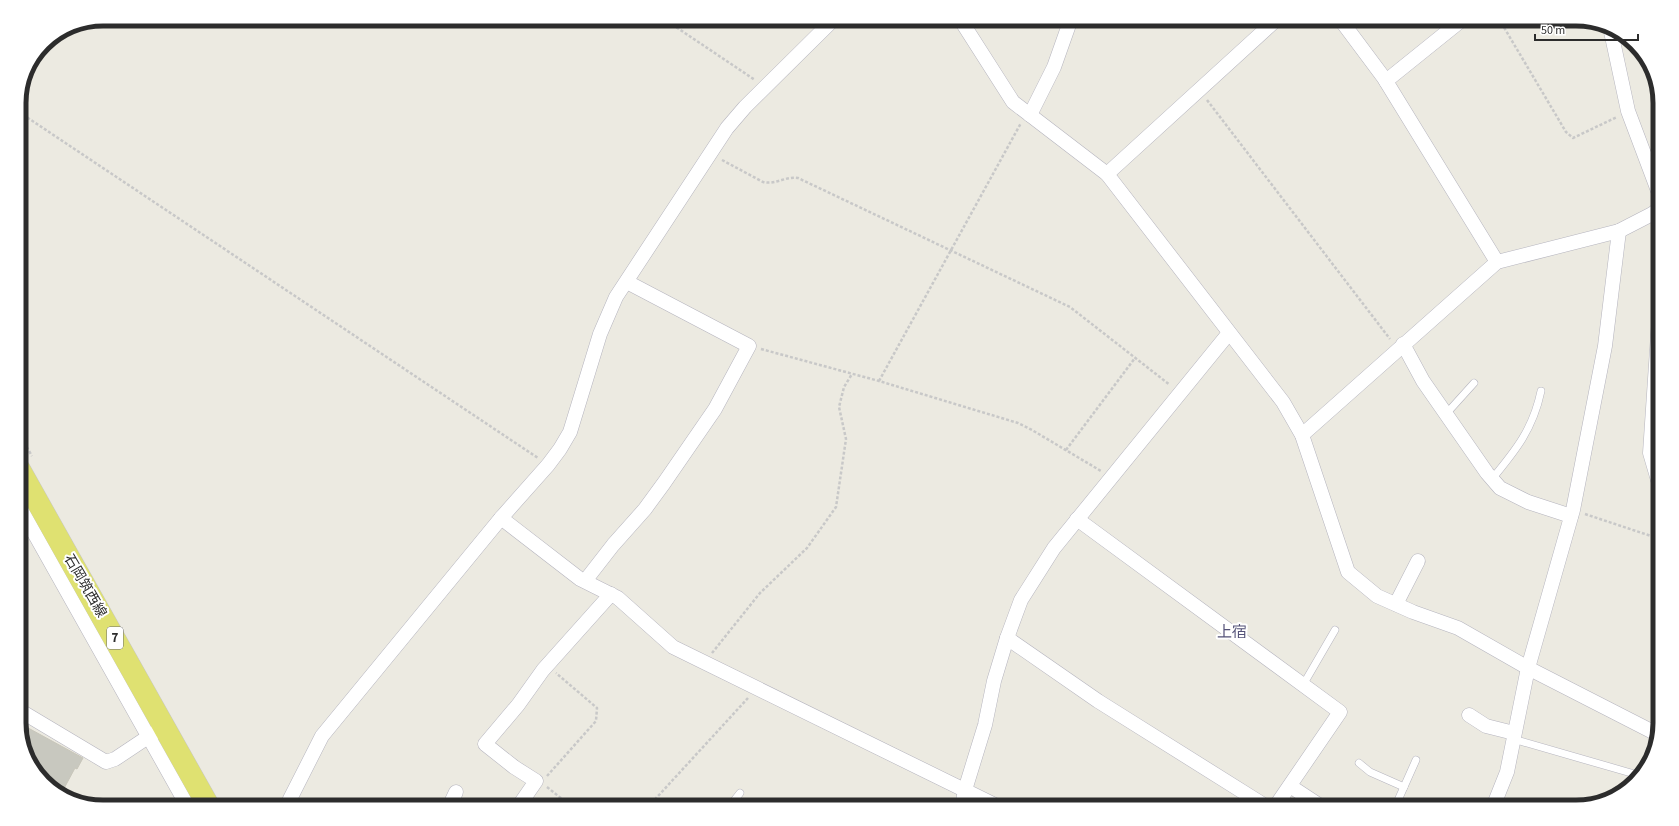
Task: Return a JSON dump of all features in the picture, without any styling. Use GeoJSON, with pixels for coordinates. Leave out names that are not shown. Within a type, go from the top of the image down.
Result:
{"type":"FeatureCollection","features":[{"type":"Feature","properties":{"kind":"main road","name":"石岡筑西線"},"geometry":{"type":"LineString","coordinates":[[26,483],[156,731],[204,800]]}},
{"type":"Feature","properties":{"kind":"street"},"geometry":{"type":"LineString","coordinates":[[290,800],[322,736],[501,518],[548,465],[560,449],[570,432],[600,334],[616,297],[727,128],[765,87],[827,26]]}},
{"type":"Feature","properties":{"kind":"street"},"geometry":{"type":"LineString","coordinates":[[964,26],[1013,102],[1107,174],[1283,402],[1302,435],[1348,572],[1377,596],[1458,628],[1528,668],[1652,732]]}},
{"type":"Feature","properties":{"kind":"street"},"geometry":{"type":"LineString","coordinates":[[1029,114],[1054,67],[1069,26]]}},
{"type":"Feature","properties":{"kind":"street"},"geometry":{"type":"LineString","coordinates":[[1107,174],[1269,26]]}},
{"type":"Feature","properties":{"kind":"street"},"geometry":{"type":"LineString","coordinates":[[1346,26],[1386,81],[1497,262]]}},
{"type":"Feature","properties":{"kind":"street"},"geometry":{"type":"LineString","coordinates":[[1386,81],[1454,26]]}},
{"type":"Feature","properties":{"kind":"street"},"geometry":{"type":"LineString","coordinates":[[1612,35],[1628,111],[1653,177]]}},
{"type":"Feature","properties":{"kind":"street"},"geometry":{"type":"LineString","coordinates":[[1302,435],[1400,346],[1497,262],[1618,231],[1653,213]]}},
{"type":"Feature","properties":{"kind":"street"},"geometry":{"type":"LineString","coordinates":[[1497,800],[1507,772],[1528,668],[1572,513],[1605,346],[1618,231]]}},
{"type":"Feature","properties":{"kind":"street"},"geometry":{"type":"LineString","coordinates":[[585,581],[613,545],[645,509],[664,483],[715,409],[749,346],[627,282]]}},
{"type":"Feature","properties":{"kind":"street"},"geometry":{"type":"LineString","coordinates":[[963,800],[985,725],[994,681],[1007,638],[1021,600],[1054,548],[1229,333]]}},
{"type":"Feature","properties":{"kind":"street"},"geometry":{"type":"LineString","coordinates":[[1400,346],[1446,414],[1500,488],[1528,502],[1572,513]]}},
{"type":"Feature","properties":{"kind":"street"},"geometry":{"type":"LineString","coordinates":[[1653,409],[1650,453],[1653,463]]}},
{"type":"Feature","properties":{"kind":"street"},"geometry":{"type":"LineString","coordinates":[[26,517],[156,731],[185,800]]}},
{"type":"Feature","properties":{"kind":"street"},"geometry":{"type":"LineString","coordinates":[[501,518],[585,581],[618,598],[673,647],[985,800]]}},
{"type":"Feature","properties":{"kind":"street"},"geometry":{"type":"LineString","coordinates":[[1077,519],[1340,712],[1280,800]]}},
{"type":"Feature","properties":{"kind":"street"},"geometry":{"type":"LineString","coordinates":[[1396,604],[1418,561]]}},
{"type":"Feature","properties":{"kind":"street"},"geometry":{"type":"LineString","coordinates":[[524,800],[538,782],[514,767],[485,744],[518,705],[547,666],[611,594]]}},
{"type":"Feature","properties":{"kind":"street"},"geometry":{"type":"LineString","coordinates":[[1007,638],[1098,701],[1256,800]]}},
{"type":"Feature","properties":{"kind":"street"},"geometry":{"type":"LineString","coordinates":[[26,714],[106,762],[115,759],[156,731]]}},
{"type":"Feature","properties":{"kind":"street"},"geometry":{"type":"LineString","coordinates":[[1469,715],[1486,726],[1514,736]]}},
{"type":"Feature","properties":{"kind":"street"},"geometry":{"type":"LineString","coordinates":[[1290,786],[1311,800]]}},
{"type":"Feature","properties":{"kind":"street"},"geometry":{"type":"LineString","coordinates":[[452,800],[456,792]]}},
{"type":"Feature","properties":{"kind":"lane"},"geometry":{"type":"LineString","coordinates":[[1446,414],[1474,383]]}},
{"type":"Feature","properties":{"kind":"lane"},"geometry":{"type":"LineString","coordinates":[[1492,479],[1517,450],[1537,409],[1541,391]]}},
{"type":"Feature","properties":{"kind":"lane"},"geometry":{"type":"LineString","coordinates":[[1303,685],[1335,630]]}},
{"type":"Feature","properties":{"kind":"lane"},"geometry":{"type":"LineString","coordinates":[[1514,736],[1634,774]]}},
{"type":"Feature","properties":{"kind":"lane"},"geometry":{"type":"LineString","coordinates":[[1398,800],[1416,760]]}},
{"type":"Feature","properties":{"kind":"lane"},"geometry":{"type":"LineString","coordinates":[[1359,763],[1370,772],[1404,787]]}},
{"type":"Feature","properties":{"kind":"lane"},"geometry":{"type":"LineString","coordinates":[[734,800],[740,793]]}},
{"type":"Feature","properties":{"kind":"path"},"geometry":{"type":"LineString","coordinates":[[674,26],[765,87]]}},
{"type":"Feature","properties":{"kind":"path"},"geometry":{"type":"LineString","coordinates":[[1503,26],[1566,132],[1573,138],[1628,111]]}},
{"type":"Feature","properties":{"kind":"path"},"geometry":{"type":"LineString","coordinates":[[1199,90],[1400,346]]}},
{"type":"Feature","properties":{"kind":"path"},"geometry":{"type":"LineString","coordinates":[[879,381],[951,250],[1029,114]]}},
{"type":"Feature","properties":{"kind":"path"},"geometry":{"type":"LineString","coordinates":[[26,117],[548,465]]}},
{"type":"Feature","properties":{"kind":"path"},"geometry":{"type":"LineString","coordinates":[[711,154],[763,182],[769,183],[791,177],[798,178],[1070,307],[1180,393]]}},
{"type":"Feature","properties":{"kind":"path"},"geometry":{"type":"LineString","coordinates":[[749,346],[879,381],[1018,423],[1111,477]]}},
{"type":"Feature","properties":{"kind":"path"},"geometry":{"type":"LineString","coordinates":[[1066,450],[1135,358]]}},
{"type":"Feature","properties":{"kind":"path"},"geometry":{"type":"LineString","coordinates":[[704,663],[760,593],[807,548],[836,507],[846,439],[839,407],[844,387],[852,374]]}},
{"type":"Feature","properties":{"kind":"path"},"geometry":{"type":"LineString","coordinates":[[1572,513],[1653,537]]}},
{"type":"Feature","properties":{"kind":"path"},"geometry":{"type":"LineString","coordinates":[[547,666],[597,708],[596,721],[538,782],[562,800]]}},
{"type":"Feature","properties":{"kind":"path"},"geometry":{"type":"LineString","coordinates":[[654,800],[748,699],[755,688]]}},
{"type":"Feature","properties":{"kind":"building"},"geometry":{"type":"Polygon","coordinates":[[[26,727],[83,758],[77,769],[75,768],[64,789],[52,781],[39,766],[34,757],[27,738],[26,727]]]}},
{"type":"Feature","properties":{"kind":"district","name":"上宿"},"geometry":{"type":"Point","coordinates":[1232,632]}}]}
